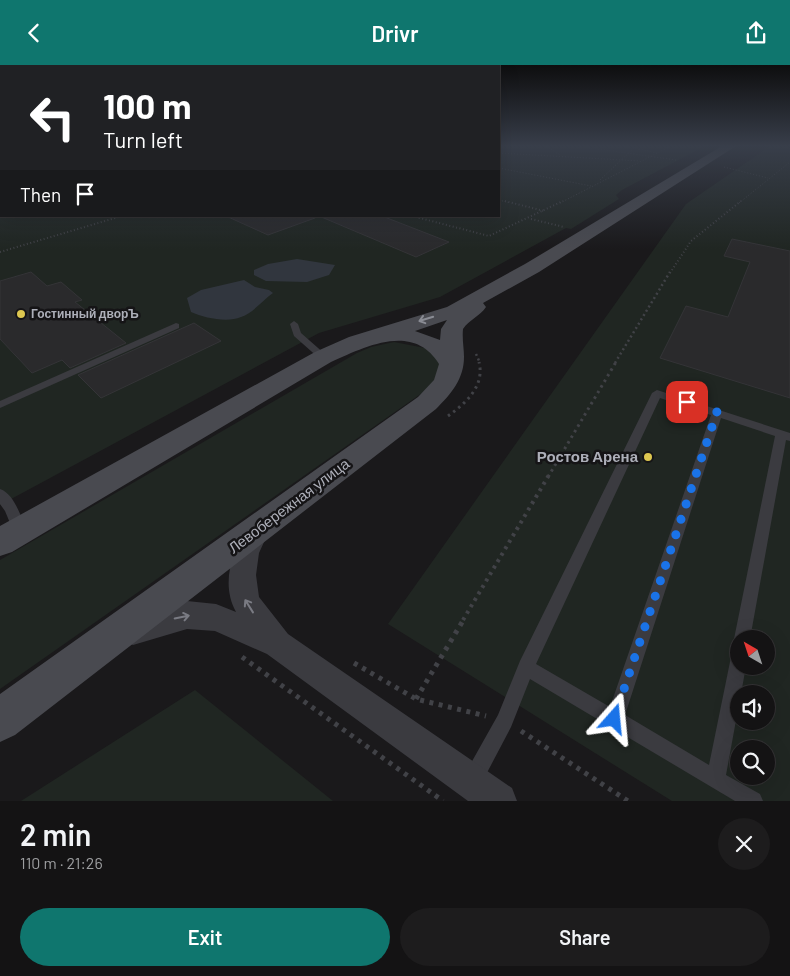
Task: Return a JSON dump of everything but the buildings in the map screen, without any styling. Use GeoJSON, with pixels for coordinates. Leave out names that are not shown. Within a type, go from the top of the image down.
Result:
{"type":"FeatureCollection","features":[{"type":"Feature","properties":{"kind":"main road","name":"Левобережная улица"},"geometry":{"type":"LineString","coordinates":[[10,536],[323,357],[357,342],[454,311],[532,267],[674,180]]}},
{"type":"Feature","properties":{"kind":"main road","name":"Левобережная улица"},"geometry":{"type":"LineString","coordinates":[[0,719],[427,403],[444,387],[450,373],[462,356],[454,350],[450,337],[452,326],[460,317],[510,285],[532,267]]}},
{"type":"Feature","properties":{"kind":"main road"},"geometry":{"type":"LineString","coordinates":[[378,336],[405,336],[429,343],[443,352],[462,356]]}},
{"type":"Feature","properties":{"kind":"street"},"geometry":{"type":"LineString","coordinates":[[257,530],[246,553],[242,575],[245,602],[278,645]]}},
{"type":"Feature","properties":{"kind":"street"},"geometry":{"type":"LineString","coordinates":[[103,643],[142,627],[187,615],[216,618],[278,645],[499,801]]}},
{"type":"Feature","properties":{"kind":"lane"},"geometry":{"type":"LineString","coordinates":[[294,324],[297,334],[323,357]]}},
{"type":"Feature","properties":{"kind":"lane"},"geometry":{"type":"LineString","coordinates":[[0,405],[176,326]]}},
{"type":"Feature","properties":{"kind":"lane"},"geometry":{"type":"LineString","coordinates":[[471,781],[505,721],[526,667],[657,393],[786,435],[744,630]]}},
{"type":"Feature","properties":{"kind":"lane"},"geometry":{"type":"LineString","coordinates":[[614,719],[717,412]]}},
{"type":"Feature","properties":{"kind":"lane"},"geometry":{"type":"LineString","coordinates":[[0,494],[11,509],[10,536]]}},
{"type":"Feature","properties":{"kind":"lane"},"geometry":{"type":"LineString","coordinates":[[526,667],[753,801]]}},
{"type":"Feature","properties":{"kind":"lane"},"geometry":{"type":"LineString","coordinates":[[716,779],[736,675]]}},
{"type":"Feature","properties":{"kind":"path"},"geometry":{"type":"LineString","coordinates":[[563,180],[592,186]]}},
{"type":"Feature","properties":{"kind":"path"},"geometry":{"type":"LineString","coordinates":[[416,217],[489,236],[530,219],[602,180]]}},
{"type":"Feature","properties":{"kind":"path"},"geometry":{"type":"LineString","coordinates":[[416,699],[655,296],[691,241],[766,180]]}},
{"type":"Feature","properties":{"kind":"path"},"geometry":{"type":"LineString","coordinates":[[500,200],[545,211]]}},
{"type":"Feature","properties":{"kind":"path"},"geometry":{"type":"LineString","coordinates":[[0,252],[119,217]]}},
{"type":"Feature","properties":{"kind":"path"},"geometry":{"type":"LineString","coordinates":[[530,219],[564,227]]}},
{"type":"Feature","properties":{"kind":"path"},"geometry":{"type":"LineString","coordinates":[[448,416],[464,404],[480,383],[481,363],[462,356]]}},
{"type":"Feature","properties":{"kind":"path"},"geometry":{"type":"LineString","coordinates":[[239,655],[443,801]]}},
{"type":"Feature","properties":{"kind":"path"},"geometry":{"type":"LineString","coordinates":[[350,660],[416,699],[505,721],[628,801]]}},
{"type":"Feature","properties":{"kind":"shaded area"},"geometry":{"type":"Polygon","coordinates":[[[500,180],[640,180],[616,195],[619,199],[571,229],[566,228],[440,297],[319,333],[0,505],[0,217],[500,217],[500,180]]]}},
{"type":"Feature","properties":{"kind":"shaded area","name":"Ростов Арена"},"geometry":{"type":"Polygon","coordinates":[[[720,180],[790,180],[790,801],[672,801],[388,624],[686,204],[720,180]]]}},
{"type":"Feature","properties":{"kind":"shaded area"},"geometry":{"type":"Polygon","coordinates":[[[297,259],[335,265],[329,275],[307,282],[266,281],[254,275],[254,270],[268,264],[297,259]]]}},
{"type":"Feature","properties":{"kind":"shaded area"},"geometry":{"type":"Polygon","coordinates":[[[244,280],[255,287],[269,290],[273,293],[250,313],[235,319],[216,319],[191,312],[187,298],[201,290],[244,280]]]}},
{"type":"Feature","properties":{"kind":"shaded area"},"geometry":{"type":"Polygon","coordinates":[[[394,342],[425,348],[440,361],[442,379],[0,689],[0,560],[357,353],[371,347],[394,342]]]}},
{"type":"Feature","properties":{"kind":"shaded area"},"geometry":{"type":"Polygon","coordinates":[[[195,690],[333,801],[21,801],[195,690]]]}},
{"type":"Feature","properties":{"kind":"place","name":"Гостинный дворЪ"},"geometry":{"type":"Point","coordinates":[21,314]}},
{"type":"Feature","properties":{"kind":"place","name":"Ростов Арена"},"geometry":{"type":"Point","coordinates":[648,457]}},
{"type":"Feature","properties":{"kind":"route"},"geometry":{"type":"LineString","coordinates":[[614,719],[717,412],[687,402]]}}]}
